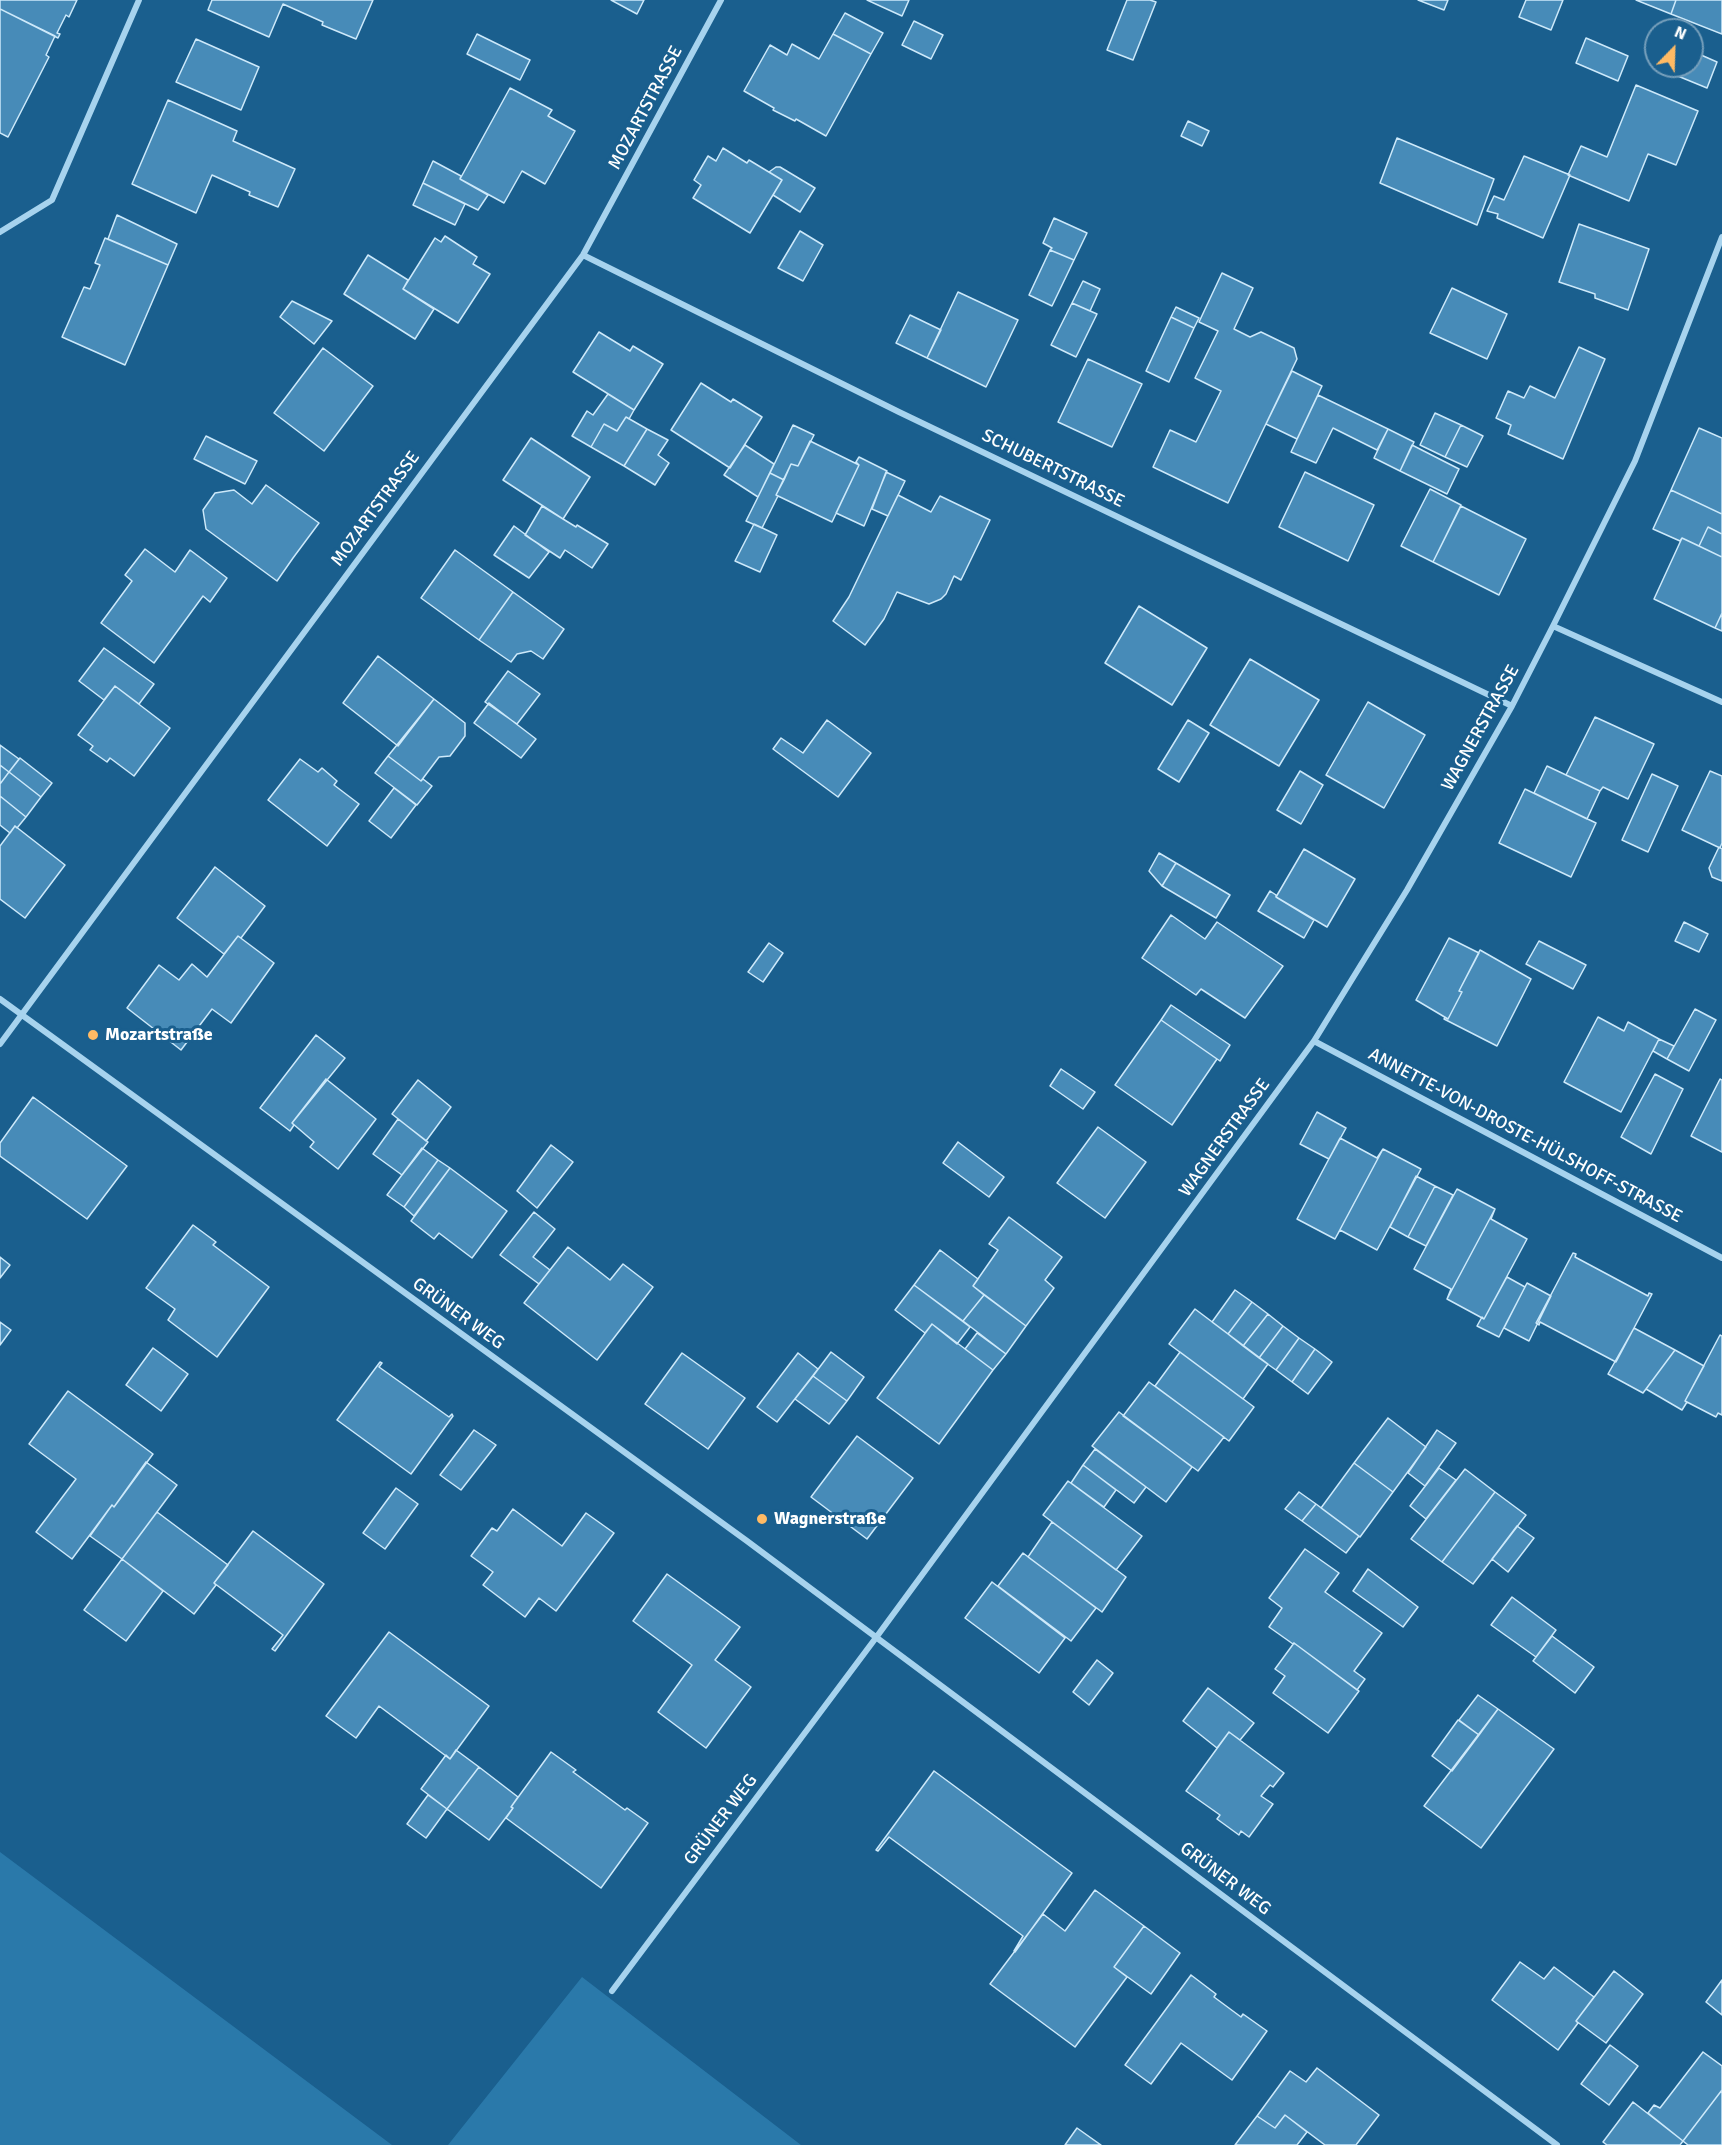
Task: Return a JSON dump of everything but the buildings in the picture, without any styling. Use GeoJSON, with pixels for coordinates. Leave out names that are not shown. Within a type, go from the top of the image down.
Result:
{"type":"FeatureCollection","features":[{"type":"Feature","properties":{"kind":"street"},"geometry":{"type":"LineString","coordinates":[[0,232],[52,200],[138,0]]}},
{"type":"Feature","properties":{"kind":"street","name":"MOZARTSTRASSE"},"geometry":{"type":"LineString","coordinates":[[22,1015],[583,255],[721,0]]}},
{"type":"Feature","properties":{"kind":"street","name":"WAGNERSTRASSE"},"geometry":{"type":"LineString","coordinates":[[875,1639],[1314,1041],[1407,890],[1512,706],[1635,461],[1722,237]]}},
{"type":"Feature","properties":{"kind":"street","name":"SCHUBERTSTRASSE"},"geometry":{"type":"LineString","coordinates":[[583,255],[899,412],[1512,706]]}},
{"type":"Feature","properties":{"kind":"street"},"geometry":{"type":"LineString","coordinates":[[1553,626],[1722,702]]}},
{"type":"Feature","properties":{"kind":"street","name":"GRÜNER WEG"},"geometry":{"type":"LineString","coordinates":[[0,999],[747,1541],[875,1639],[1557,2145]]}},
{"type":"Feature","properties":{"kind":"street"},"geometry":{"type":"LineString","coordinates":[[0,1044],[22,1015]]}},
{"type":"Feature","properties":{"kind":"street","name":"ANNETTE-VON-DROSTE-HÜLSHOFF-STRASSE"},"geometry":{"type":"LineString","coordinates":[[1314,1041],[1722,1257]]}},
{"type":"Feature","properties":{"kind":"street","name":"GRÜNER WEG"},"geometry":{"type":"LineString","coordinates":[[612,1991],[875,1639]]}},
{"type":"Feature","properties":{"kind":"shaded area"},"geometry":{"type":"Polygon","coordinates":[[[0,1852],[392,2145],[0,2145],[0,1852]]]}},
{"type":"Feature","properties":{"kind":"shaded area"},"geometry":{"type":"Polygon","coordinates":[[[582,1977],[801,2145],[448,2145],[582,1977]]]}},
{"type":"Feature","properties":{"kind":"place","name":"Mozartstraße"},"geometry":{"type":"Point","coordinates":[93,1035]}},
{"type":"Feature","properties":{"kind":"place","name":"Wagnerstraße"},"geometry":{"type":"Point","coordinates":[762,1519]}}]}
